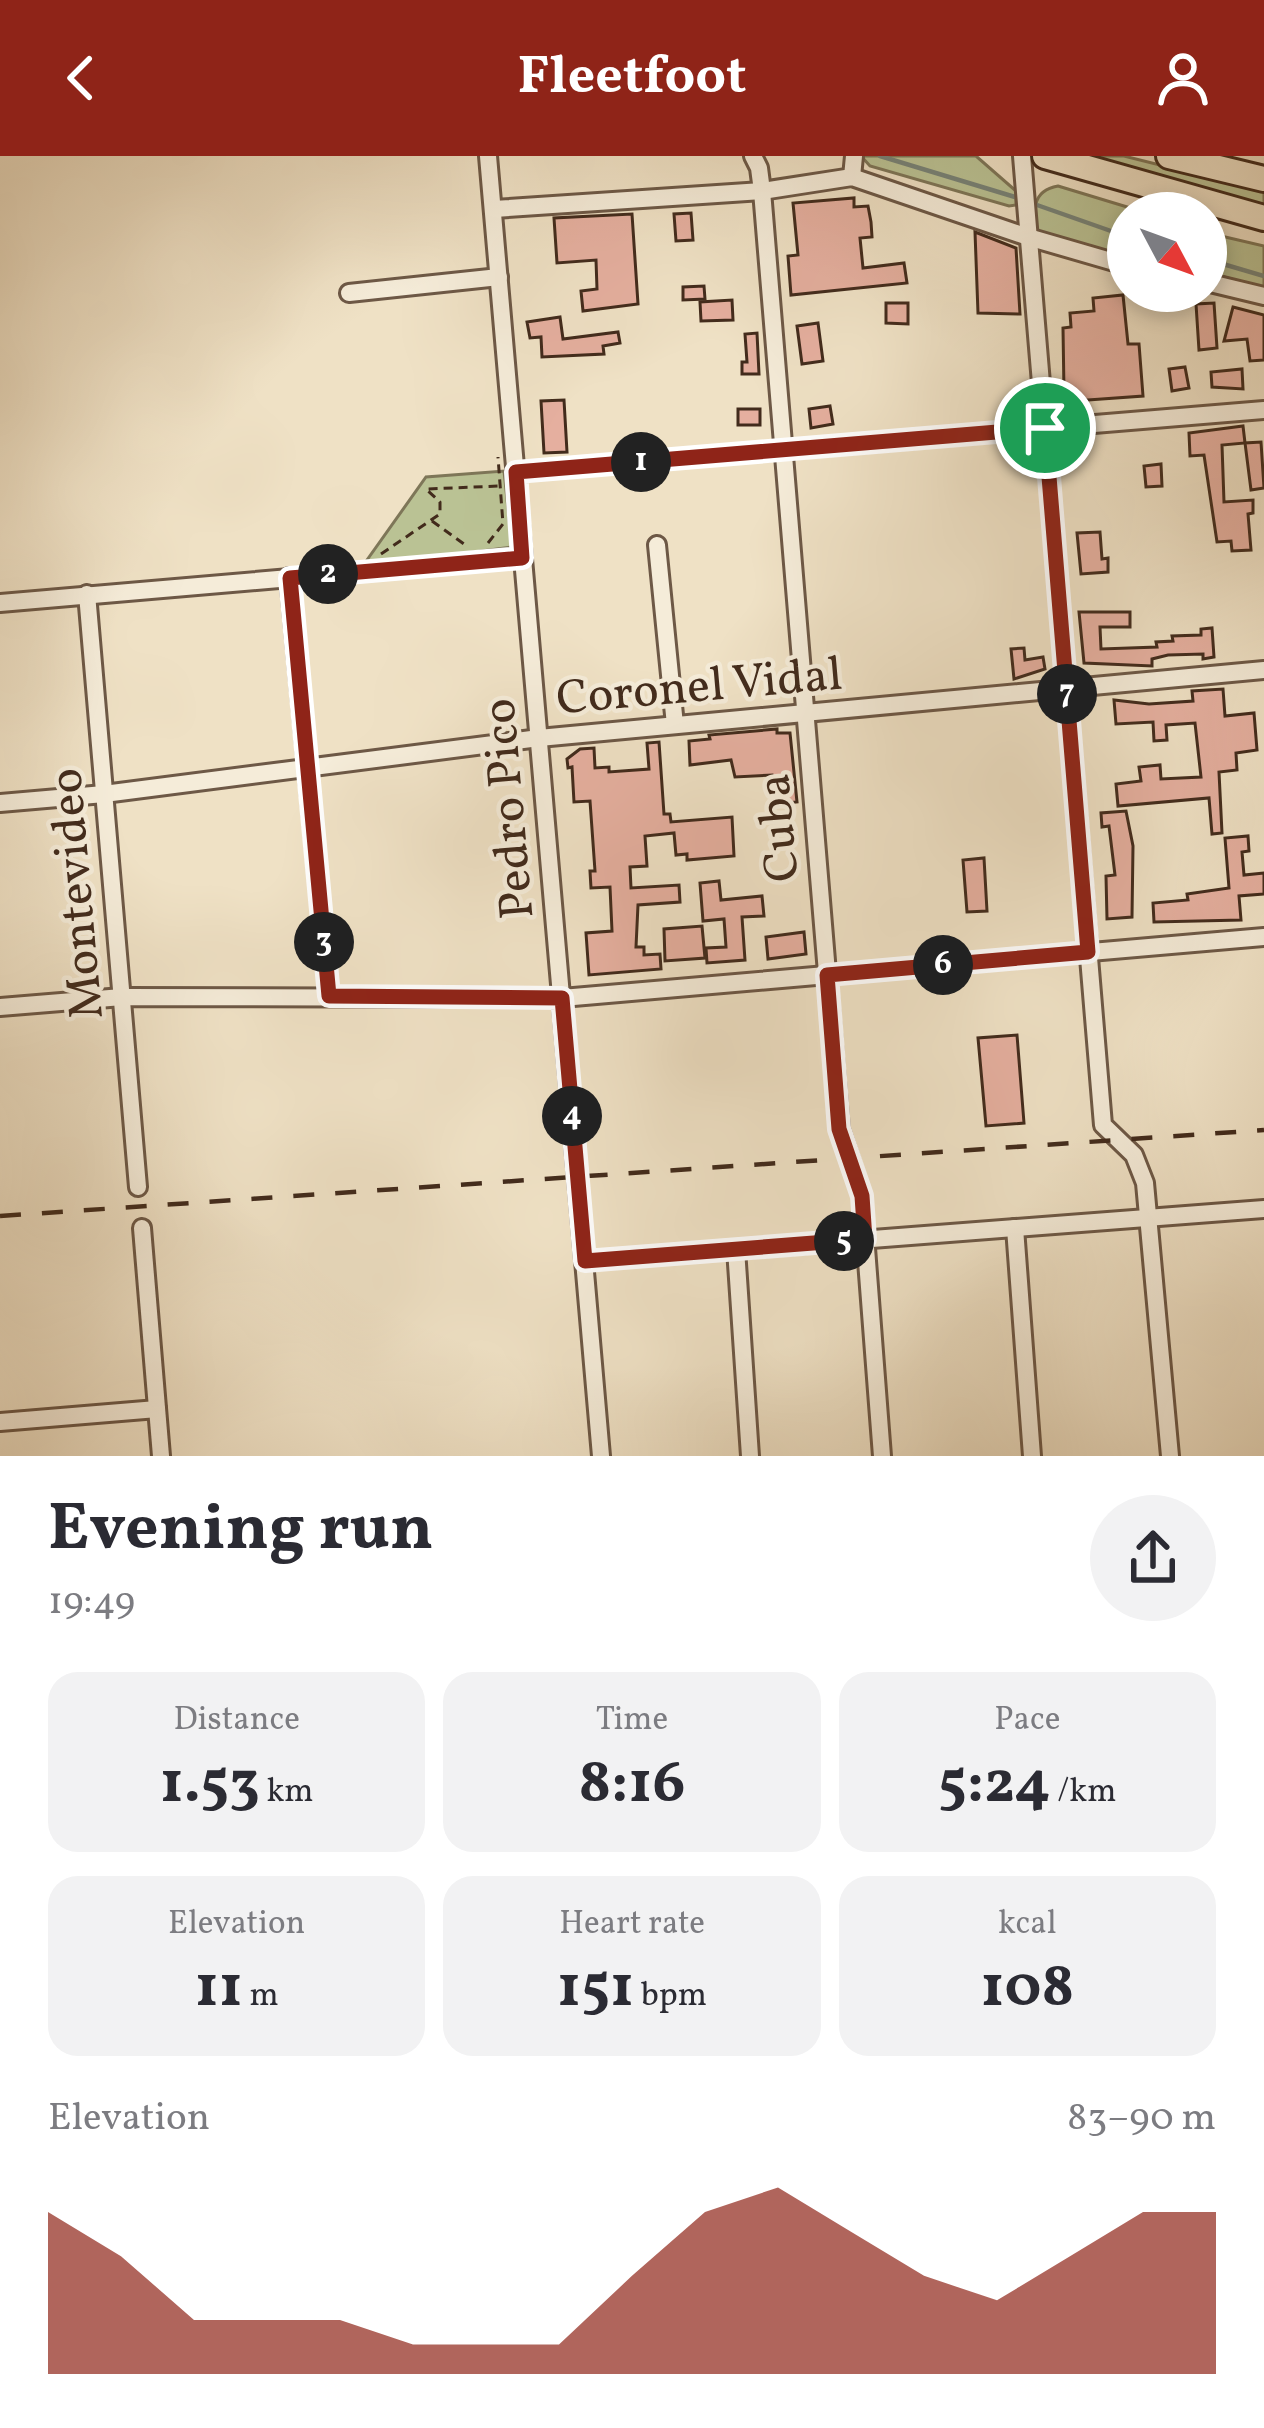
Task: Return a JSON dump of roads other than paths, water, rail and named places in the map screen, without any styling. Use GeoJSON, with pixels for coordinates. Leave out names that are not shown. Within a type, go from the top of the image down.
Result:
{"type":"FeatureCollection","features":[{"type":"Feature","properties":{"kind":"highway"},"geometry":{"type":"LineString","coordinates":[[1045,156],[1154,192]]}},
{"type":"Feature","properties":{"kind":"highway"},"geometry":{"type":"LineString","coordinates":[[1169,156],[1264,179]]}},
{"type":"Feature","properties":{"kind":"highway"},"geometry":{"type":"LineString","coordinates":[[1227,212],[1264,218]]}},
{"type":"Feature","properties":{"kind":"street","name":"Pedro Pico"},"geometry":{"type":"LineString","coordinates":[[488,156],[602,1456]]}},
{"type":"Feature","properties":{"kind":"street","name":"Cuba"},"geometry":{"type":"LineString","coordinates":[[753,156],[760,168],[762,190],[839,1129],[862,1196],[882,1456]]}},
{"type":"Feature","properties":{"kind":"street"},"geometry":{"type":"LineString","coordinates":[[852,176],[854,156]]}},
{"type":"Feature","properties":{"kind":"street"},"geometry":{"type":"LineString","coordinates":[[1022,156],[1103,1125],[1134,1155],[1145,1184],[1170,1456]]}},
{"type":"Feature","properties":{"kind":"street"},"geometry":{"type":"LineString","coordinates":[[494,209],[762,190],[852,176],[1107,260]]}},
{"type":"Feature","properties":{"kind":"street"},"geometry":{"type":"LineString","coordinates":[[349,293],[499,277]]}},
{"type":"Feature","properties":{"kind":"street"},"geometry":{"type":"LineString","coordinates":[[1227,287],[1264,296]]}},
{"type":"Feature","properties":{"kind":"street"},"geometry":{"type":"LineString","coordinates":[[516,472],[1264,410]]}},
{"type":"Feature","properties":{"kind":"street"},"geometry":{"type":"LineString","coordinates":[[657,545],[675,725]]}},
{"type":"Feature","properties":{"kind":"street"},"geometry":{"type":"LineString","coordinates":[[0,603],[522,558]]}},
{"type":"Feature","properties":{"kind":"street"},"geometry":{"type":"LineString","coordinates":[[290,578],[329,996]]}},
{"type":"Feature","properties":{"kind":"street","name":"Montevideo"},"geometry":{"type":"LineString","coordinates":[[87,595],[138,1187]]}},
{"type":"Feature","properties":{"kind":"street","name":"Coronel Vidal"},"geometry":{"type":"LineString","coordinates":[[0,803],[539,738],[1264,670]]}},
{"type":"Feature","properties":{"kind":"street"},"geometry":{"type":"LineString","coordinates":[[0,1007],[122,997],[562,998],[1264,937]]}},
{"type":"Feature","properties":{"kind":"street"},"geometry":{"type":"LineString","coordinates":[[585,1261],[1264,1209]]}},
{"type":"Feature","properties":{"kind":"street"},"geometry":{"type":"LineString","coordinates":[[142,1228],[161,1456]]}},
{"type":"Feature","properties":{"kind":"street"},"geometry":{"type":"LineString","coordinates":[[1015,1228],[1032,1456]]}},
{"type":"Feature","properties":{"kind":"street"},"geometry":{"type":"LineString","coordinates":[[736,1249],[750,1456]]}},
{"type":"Feature","properties":{"kind":"street"},"geometry":{"type":"LineString","coordinates":[[0,1422],[157,1409]]}},
{"type":"Feature","properties":{"kind":"waterway"},"geometry":{"type":"LineString","coordinates":[[880,156],[1015,197]]}},
{"type":"Feature","properties":{"kind":"waterway"},"geometry":{"type":"LineString","coordinates":[[1037,205],[1107,230]]}},
{"type":"Feature","properties":{"kind":"waterway"},"geometry":{"type":"LineString","coordinates":[[1227,265],[1264,276]]}},
{"type":"Feature","properties":{"kind":"railway"},"geometry":{"type":"LineString","coordinates":[[0,1216],[1264,1130]]}}]}
